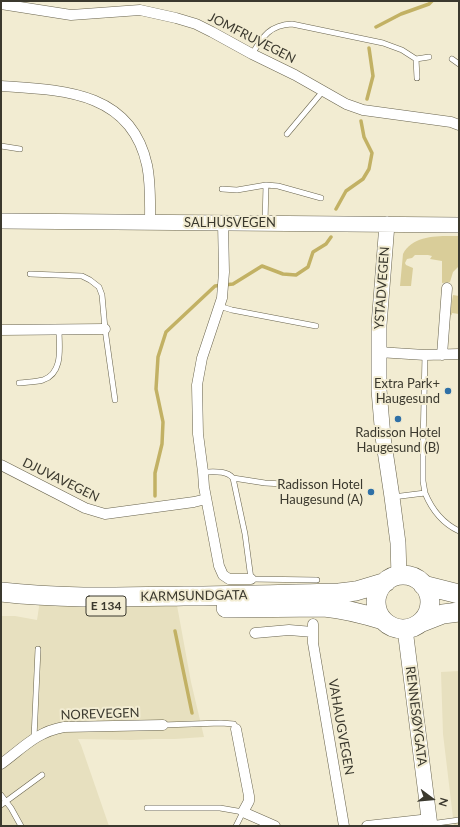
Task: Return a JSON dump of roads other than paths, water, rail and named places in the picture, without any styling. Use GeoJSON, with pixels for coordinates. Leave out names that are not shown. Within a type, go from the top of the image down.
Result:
{"type":"FeatureCollection","features":[{"type":"Feature","properties":{"kind":"highway"},"geometry":{"type":"LineString","coordinates":[[383,620],[378,612],[376,603],[378,593],[393,579],[410,576],[415,578],[423,585],[429,595],[429,607],[425,618],[413,626]]}},
{"type":"Feature","properties":{"kind":"highway","name":"KARMSUNDGATA"},"geometry":{"type":"LineString","coordinates":[[1,592],[94,597],[211,597],[339,593],[356,591],[393,579]]}},
{"type":"Feature","properties":{"kind":"highway"},"geometry":{"type":"LineString","coordinates":[[423,585],[459,594]]}},
{"type":"Feature","properties":{"kind":"highway","name":"KARMSUNDGATA"},"geometry":{"type":"LineString","coordinates":[[1,600],[116,606],[274,609],[324,607],[365,614],[383,620]]}},
{"type":"Feature","properties":{"kind":"highway"},"geometry":{"type":"LineString","coordinates":[[413,626],[443,614],[459,612]]}},
{"type":"Feature","properties":{"kind":"highway","name":"E 134"},"geometry":{"type":"LineString","coordinates":[[383,620],[395,628],[413,626]]}},
{"type":"Feature","properties":{"kind":"street","name":"JOMFRUVEGEN"},"geometry":{"type":"LineString","coordinates":[[1,4],[71,15],[140,10],[176,18],[196,24],[252,54],[295,74],[346,104],[363,110],[451,122],[459,126]]}},
{"type":"Feature","properties":{"kind":"street"},"geometry":{"type":"LineString","coordinates":[[1,86],[61,91],[93,99],[107,106],[116,113],[136,136],[145,156],[149,176],[150,223]]}},
{"type":"Feature","properties":{"kind":"street","name":"SALHUSVEGEN"},"geometry":{"type":"LineString","coordinates":[[1,221],[459,225]]}},
{"type":"Feature","properties":{"kind":"street"},"geometry":{"type":"LineString","coordinates":[[223,223],[224,272],[222,298],[202,358],[197,385],[198,434],[204,487],[217,559],[223,575],[229,579],[251,579]]}},
{"type":"Feature","properties":{"kind":"street","name":"YSTADVEGEN"},"geometry":{"type":"LineString","coordinates":[[387,224],[378,352],[379,390],[383,437],[398,543],[393,579]]}},
{"type":"Feature","properties":{"kind":"street"},"geometry":{"type":"LineString","coordinates":[[442,354],[447,288]]}},
{"type":"Feature","properties":{"kind":"street"},"geometry":{"type":"LineString","coordinates":[[1,330],[105,329]]}},
{"type":"Feature","properties":{"kind":"street"},"geometry":{"type":"LineString","coordinates":[[378,352],[425,355],[459,354]]}},
{"type":"Feature","properties":{"kind":"street","name":"DJUVAVEGEN"},"geometry":{"type":"LineString","coordinates":[[1,465],[85,508],[105,514],[194,502],[206,499]]}},
{"type":"Feature","properties":{"kind":"street","name":"RENNESØYGATA"},"geometry":{"type":"LineString","coordinates":[[413,626],[430,823]]}},
{"type":"Feature","properties":{"kind":"street","name":"VAHAUGVEGEN"},"geometry":{"type":"LineString","coordinates":[[255,633],[313,628],[313,644],[344,826]]}},
{"type":"Feature","properties":{"kind":"street","name":"NOREVEGEN"},"geometry":{"type":"LineString","coordinates":[[1,764],[34,738],[50,730],[64,728],[163,725]]}},
{"type":"Feature","properties":{"kind":"street"},"geometry":{"type":"LineString","coordinates":[[236,729],[249,796],[249,802],[243,812],[275,826]]}},
{"type":"Feature","properties":{"kind":"street"},"geometry":{"type":"LineString","coordinates":[[367,826],[430,823]]}},
{"type":"Feature","properties":{"kind":"lane"},"geometry":{"type":"LineString","coordinates":[[252,54],[261,40],[272,29],[281,25],[292,24],[383,43],[402,50],[416,59],[429,57]]}},
{"type":"Feature","properties":{"kind":"lane"},"geometry":{"type":"LineString","coordinates":[[416,59],[417,78]]}},
{"type":"Feature","properties":{"kind":"lane"},"geometry":{"type":"LineString","coordinates":[[452,59],[459,64]]}},
{"type":"Feature","properties":{"kind":"lane"},"geometry":{"type":"LineString","coordinates":[[287,134],[322,91]]}},
{"type":"Feature","properties":{"kind":"lane"},"geometry":{"type":"LineString","coordinates":[[1,146],[20,150]]}},
{"type":"Feature","properties":{"kind":"lane"},"geometry":{"type":"LineString","coordinates":[[265,224],[266,185]]}},
{"type":"Feature","properties":{"kind":"lane"},"geometry":{"type":"LineString","coordinates":[[222,189],[237,190],[266,185],[278,186],[321,198]]}},
{"type":"Feature","properties":{"kind":"lane"},"geometry":{"type":"LineString","coordinates":[[30,274],[82,276],[99,287],[101,291],[115,400]]}},
{"type":"Feature","properties":{"kind":"lane"},"geometry":{"type":"LineString","coordinates":[[219,306],[232,310],[316,326]]}},
{"type":"Feature","properties":{"kind":"lane"},"geometry":{"type":"LineString","coordinates":[[19,383],[43,380],[55,372],[59,362],[59,330]]}},
{"type":"Feature","properties":{"kind":"lane"},"geometry":{"type":"LineString","coordinates":[[425,355],[423,451],[423,481],[425,493],[435,513],[451,527],[459,531]]}},
{"type":"Feature","properties":{"kind":"lane"},"geometry":{"type":"LineString","coordinates":[[203,472],[223,473],[231,475],[233,478],[265,483],[302,485]]}},
{"type":"Feature","properties":{"kind":"lane"},"geometry":{"type":"LineString","coordinates":[[233,478],[245,534],[251,579],[318,580]]}},
{"type":"Feature","properties":{"kind":"lane"},"geometry":{"type":"LineString","coordinates":[[392,497],[425,493]]}},
{"type":"Feature","properties":{"kind":"lane"},"geometry":{"type":"LineString","coordinates":[[34,738],[38,649]]}},
{"type":"Feature","properties":{"kind":"lane"},"geometry":{"type":"LineString","coordinates":[[163,725],[221,723],[234,724],[236,729]]}},
{"type":"Feature","properties":{"kind":"lane"},"geometry":{"type":"LineString","coordinates":[[1,805],[42,775]]}},
{"type":"Feature","properties":{"kind":"lane"},"geometry":{"type":"LineString","coordinates":[[1,795],[20,826]]}},
{"type":"Feature","properties":{"kind":"lane"},"geometry":{"type":"LineString","coordinates":[[147,808],[220,808],[243,812],[236,826]]}},
{"type":"Feature","properties":{"kind":"lane"},"geometry":{"type":"LineString","coordinates":[[430,823],[459,820]]}},
{"type":"Feature","properties":{"kind":"waterway"},"geometry":{"type":"LineString","coordinates":[[376,27],[401,14],[429,4],[432,1]]}},
{"type":"Feature","properties":{"kind":"waterway"},"geometry":{"type":"LineString","coordinates":[[367,99],[373,76],[369,48]]}},
{"type":"Feature","properties":{"kind":"waterway"},"geometry":{"type":"LineString","coordinates":[[336,209],[346,191],[363,179],[369,169],[372,153],[364,137],[361,121]]}},
{"type":"Feature","properties":{"kind":"waterway"},"geometry":{"type":"LineString","coordinates":[[155,496],[155,473],[162,444],[163,422],[156,389],[158,357],[166,332],[215,286],[233,284],[262,266],[283,274],[296,275],[308,267],[313,252],[326,244],[331,237]]}},
{"type":"Feature","properties":{"kind":"waterway"},"geometry":{"type":"LineString","coordinates":[[175,631],[192,713]]}},
{"type":"Feature","properties":{"kind":"place","name":"Extra Park+ Haugesund"},"geometry":{"type":"Point","coordinates":[448,391]}},
{"type":"Feature","properties":{"kind":"place","name":"Radisson Hotel Haugesund (B)"},"geometry":{"type":"Point","coordinates":[398,419]}},
{"type":"Feature","properties":{"kind":"place","name":"Radisson Hotel Haugesund (A)"},"geometry":{"type":"Point","coordinates":[371,492]}}]}
